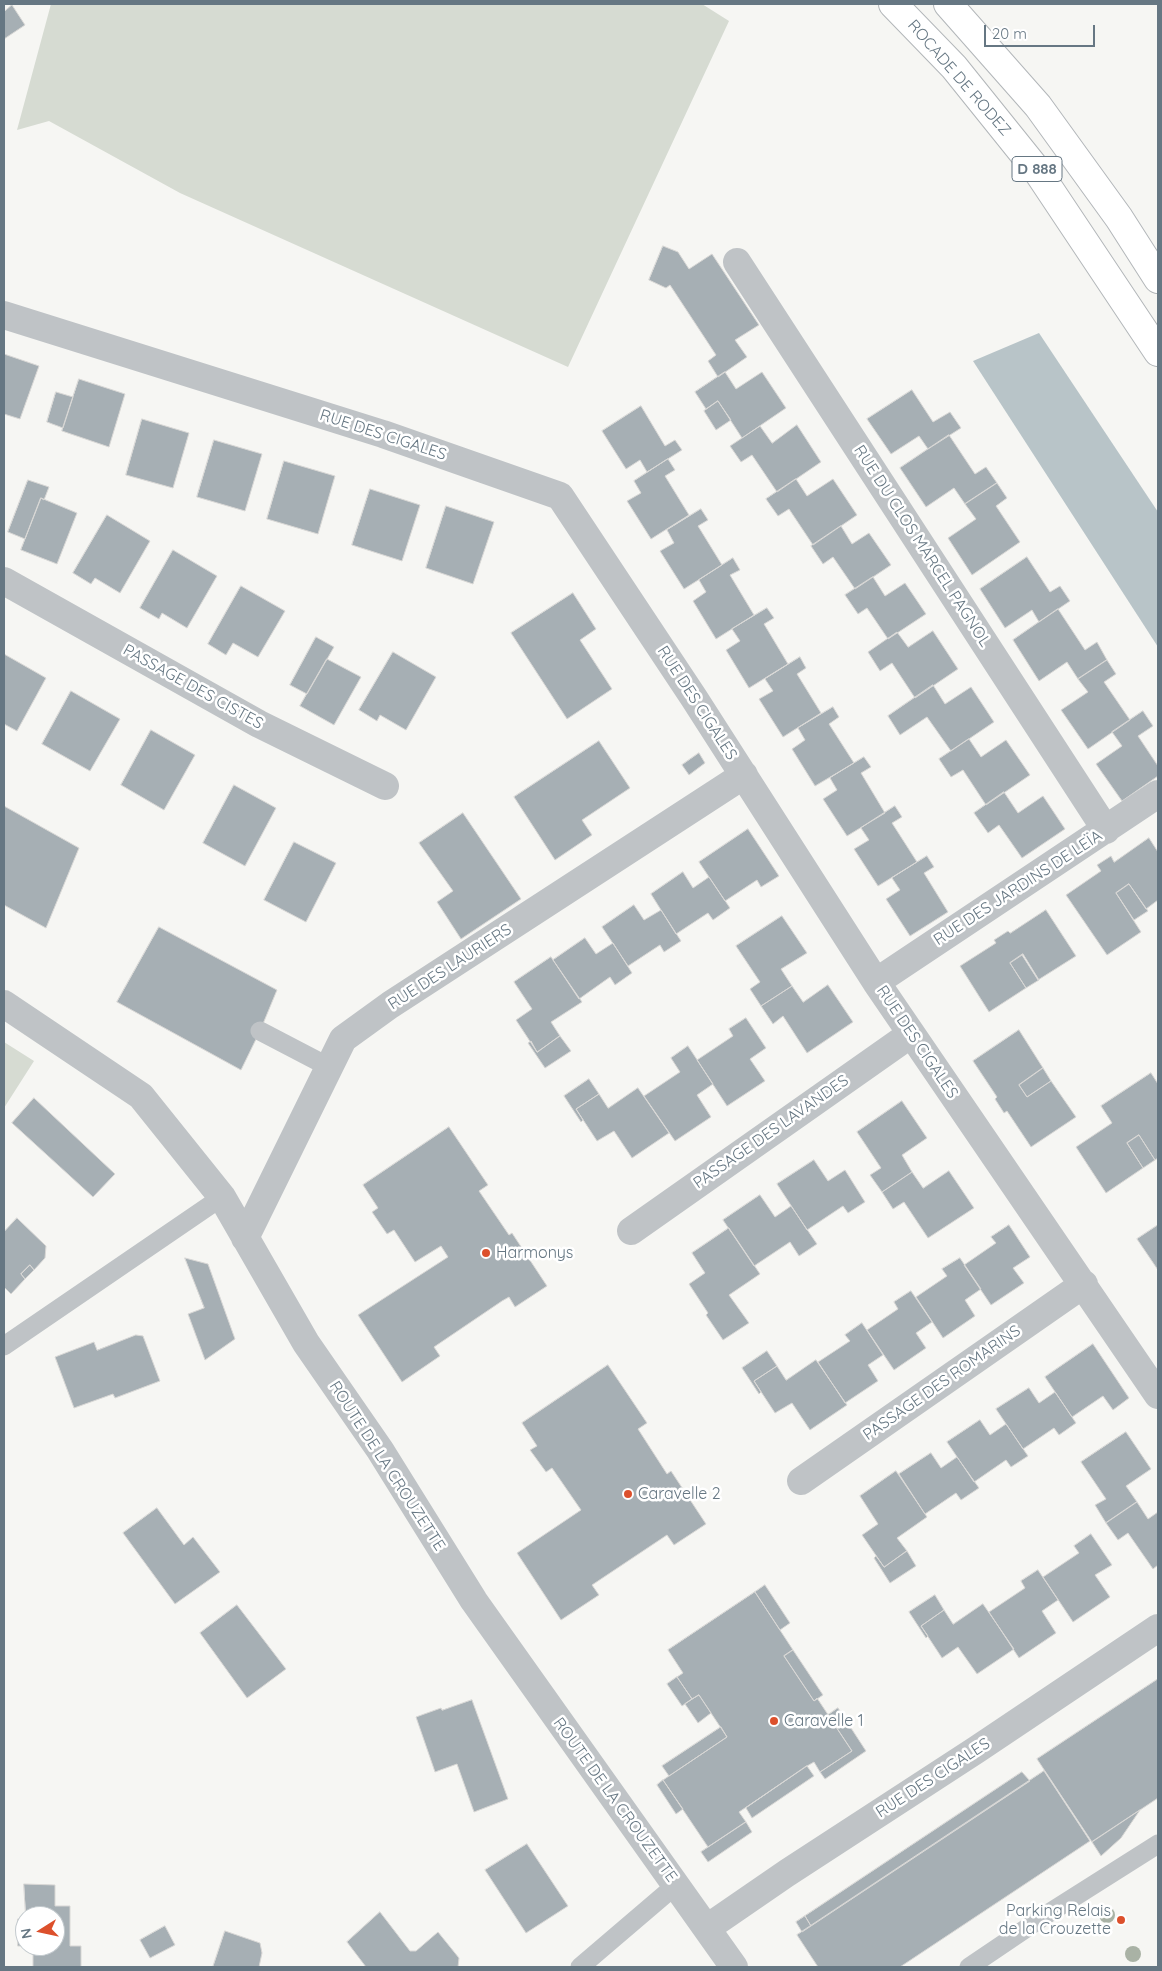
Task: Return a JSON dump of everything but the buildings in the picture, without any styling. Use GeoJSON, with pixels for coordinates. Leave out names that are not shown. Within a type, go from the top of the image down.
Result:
{"type":"FeatureCollection","features":[{"type":"Feature","properties":{"kind":"highway","name":"ROCADE DE RODEZ"},"geometry":{"type":"LineString","coordinates":[[893,4],[954,67],[1036,169],[1158,352]]}},
{"type":"Feature","properties":{"kind":"highway","name":"D 888"},"geometry":{"type":"LineString","coordinates":[[948,4],[1038,106],[1119,218],[1158,278]]}},
{"type":"Feature","properties":{"kind":"highway"},"geometry":{"type":"LineString","coordinates":[[963,4],[1038,106]]}},
{"type":"Feature","properties":{"kind":"highway"},"geometry":{"type":"LineString","coordinates":[[1106,272],[1158,363]]}},
{"type":"Feature","properties":{"kind":"street","name":"RUE DU CLOS MARCEL PAGNOL"},"geometry":{"type":"LineString","coordinates":[[737,262],[1106,830]]}},
{"type":"Feature","properties":{"kind":"street","name":"RUE DES CIGALES"},"geometry":{"type":"LineString","coordinates":[[4,315],[383,434],[560,496],[744,775],[876,982],[1158,1395]]}},
{"type":"Feature","properties":{"kind":"street","name":"PASSAGE DES CISTES"},"geometry":{"type":"LineString","coordinates":[[4,581],[259,724],[385,786]]}},
{"type":"Feature","properties":{"kind":"street","name":"RUE DES LAURIERS"},"geometry":{"type":"LineString","coordinates":[[245,1238],[343,1038],[744,775]]}},
{"type":"Feature","properties":{"kind":"street","name":"RUE DES JARDINS DE LEÏA"},"geometry":{"type":"LineString","coordinates":[[876,982],[1158,794]]}},
{"type":"Feature","properties":{"kind":"street","name":"ROUTE DE LA CROUZETTE"},"geometry":{"type":"LineString","coordinates":[[4,1004],[141,1096],[222,1197],[306,1343],[380,1450],[474,1601],[734,1967]]}},
{"type":"Feature","properties":{"kind":"street","name":"PASSAGE DES LAVANDES"},"geometry":{"type":"LineString","coordinates":[[631,1231],[911,1034]]}},
{"type":"Feature","properties":{"kind":"street","name":"PASSAGE DES ROMARINS"},"geometry":{"type":"LineString","coordinates":[[800,1481],[1084,1284]]}},
{"type":"Feature","properties":{"kind":"street","name":"RUE DES CIGALES"},"geometry":{"type":"LineString","coordinates":[[707,1928],[1158,1628]]}},
{"type":"Feature","properties":{"kind":"lane"},"geometry":{"type":"LineString","coordinates":[[260,1032],[329,1067]]}},
{"type":"Feature","properties":{"kind":"lane"},"geometry":{"type":"LineString","coordinates":[[4,1346],[222,1197]]}},
{"type":"Feature","properties":{"kind":"lane"},"geometry":{"type":"LineString","coordinates":[[969,1967],[1049,1913],[1158,1844]]}},
{"type":"Feature","properties":{"kind":"lane"},"geometry":{"type":"LineString","coordinates":[[580,1967],[676,1885]]}},
{"type":"Feature","properties":{"kind":"shaded area"},"geometry":{"type":"Polygon","coordinates":[[[51,4],[702,4],[729,21],[568,367],[180,193],[49,121],[17,130],[51,4]]]}},
{"type":"Feature","properties":{"kind":"shaded area"},"geometry":{"type":"Polygon","coordinates":[[[1039,333],[1158,512],[1158,647],[973,361],[1039,333]]]}},
{"type":"Feature","properties":{"kind":"shaded area"},"geometry":{"type":"Polygon","coordinates":[[[4,1042],[34,1061],[4,1108],[4,1042]]]}},
{"type":"Feature","properties":{"kind":"place","name":"Harmonys"},"geometry":{"type":"Point","coordinates":[486,1253]}},
{"type":"Feature","properties":{"kind":"place","name":"Caravelle 2"},"geometry":{"type":"Point","coordinates":[628,1494]}},
{"type":"Feature","properties":{"kind":"place","name":"Caravelle 1"},"geometry":{"type":"Point","coordinates":[774,1721]}},
{"type":"Feature","properties":{"kind":"place","name":"Parking Relais de la Crouzette"},"geometry":{"type":"Point","coordinates":[1121,1920]}}]}
